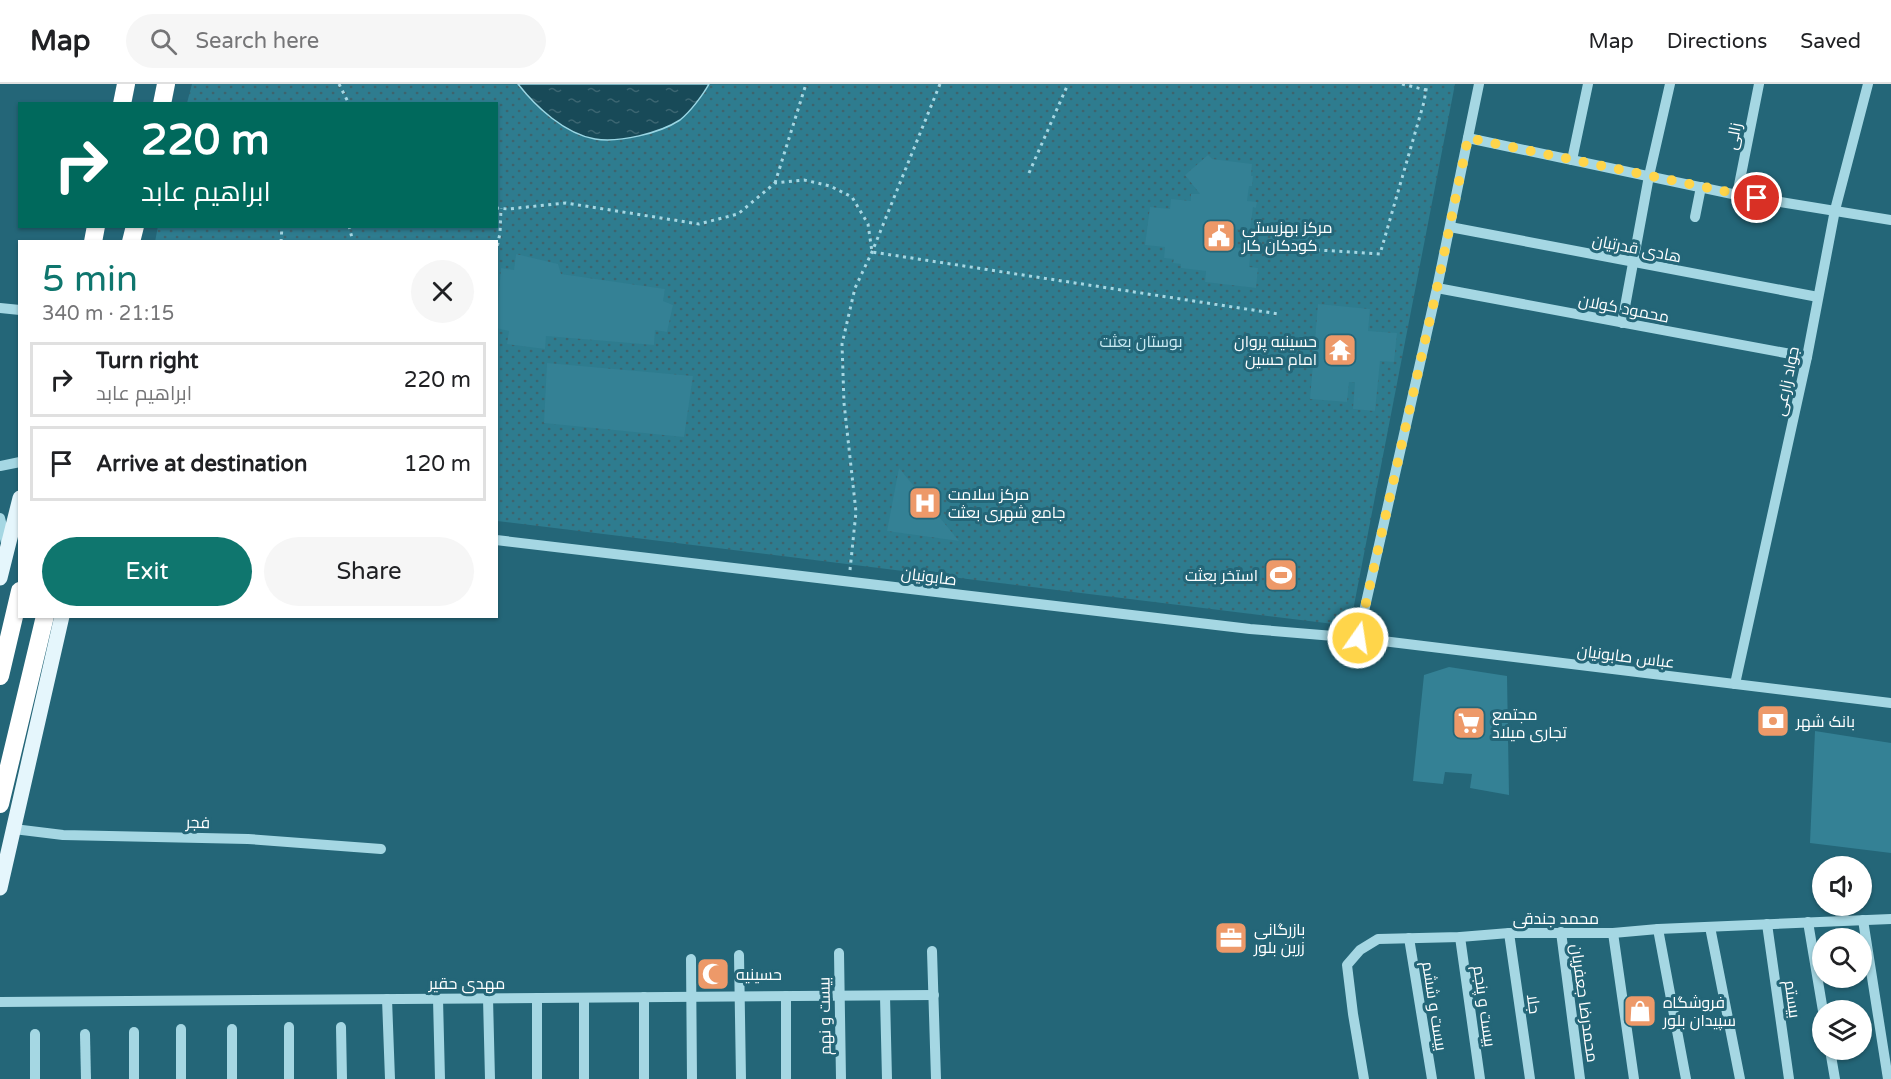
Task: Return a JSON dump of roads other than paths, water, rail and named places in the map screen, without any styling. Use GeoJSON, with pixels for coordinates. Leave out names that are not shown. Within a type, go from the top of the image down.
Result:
{"type":"FeatureCollection","features":[{"type":"Feature","properties":{"kind":"highway"},"geometry":{"type":"LineString","coordinates":[[122,102],[126,84]]}},
{"type":"Feature","properties":{"kind":"highway"},"geometry":{"type":"LineString","coordinates":[[162,102],[166,84]]}},
{"type":"Feature","properties":{"kind":"highway"},"geometry":{"type":"LineString","coordinates":[[0,676],[18,600]]}},
{"type":"Feature","properties":{"kind":"highway"},"geometry":{"type":"LineString","coordinates":[[1,802],[45,618]]}},
{"type":"Feature","properties":{"kind":"main road"},"geometry":{"type":"LineString","coordinates":[[0,578],[18,506]]}},
{"type":"Feature","properties":{"kind":"main road"},"geometry":{"type":"LineString","coordinates":[[0,888],[62,618]]}},
{"type":"Feature","properties":{"kind":"street"},"geometry":{"type":"LineString","coordinates":[[1358,638],[1437,288],[1479,84]]}},
{"type":"Feature","properties":{"kind":"street"},"geometry":{"type":"LineString","coordinates":[[1572,160],[1588,84]]}},
{"type":"Feature","properties":{"kind":"street"},"geometry":{"type":"LineString","coordinates":[[1622,323],[1649,176],[1670,84]]}},
{"type":"Feature","properties":{"kind":"street","name":"زالی"},"geometry":{"type":"LineString","coordinates":[[1737,195],[1759,84]]}},
{"type":"Feature","properties":{"kind":"street","name":"جواد زارعی"},"geometry":{"type":"LineString","coordinates":[[1735,684],[1807,357],[1834,210],[1868,84]]}},
{"type":"Feature","properties":{"kind":"street"},"geometry":{"type":"LineString","coordinates":[[1468,138],[1737,195],[1891,220]]}},
{"type":"Feature","properties":{"kind":"street"},"geometry":{"type":"LineString","coordinates":[[1695,217],[1701,187]]}},
{"type":"Feature","properties":{"kind":"street","name":"هادی قدرتیان"},"geometry":{"type":"LineString","coordinates":[[1450,227],[1818,297]]}},
{"type":"Feature","properties":{"kind":"street","name":"محمود کولان"},"geometry":{"type":"LineString","coordinates":[[1437,288],[1807,357]]}},
{"type":"Feature","properties":{"kind":"street"},"geometry":{"type":"LineString","coordinates":[[0,308],[18,310]]}},
{"type":"Feature","properties":{"kind":"street"},"geometry":{"type":"LineString","coordinates":[[0,466],[18,462]]}},
{"type":"Feature","properties":{"kind":"street"},"geometry":{"type":"LineString","coordinates":[[0,518],[7,549]]}},
{"type":"Feature","properties":{"kind":"street","name":"صابونیان"},"geometry":{"type":"LineString","coordinates":[[498,540],[1250,629],[1358,638]]}},
{"type":"Feature","properties":{"kind":"street","name":"عباس صابونیان"},"geometry":{"type":"LineString","coordinates":[[1358,638],[1891,703]]}},
{"type":"Feature","properties":{"kind":"street","name":"فجر"},"geometry":{"type":"LineString","coordinates":[[14,829],[63,835],[248,838],[381,849]]}},
{"type":"Feature","properties":{"kind":"street","name":"محمد جندقی"},"geometry":{"type":"LineString","coordinates":[[1364,1079],[1347,965],[1360,950],[1378,939],[1509,933],[1613,933],[1891,919]]}},
{"type":"Feature","properties":{"kind":"street"},"geometry":{"type":"LineString","coordinates":[[1863,920],[1888,1079]]}},
{"type":"Feature","properties":{"kind":"street"},"geometry":{"type":"LineString","coordinates":[[1808,922],[1821,1000]]}},
{"type":"Feature","properties":{"kind":"street","name":"بیستم"},"geometry":{"type":"LineString","coordinates":[[1767,924],[1789,1079]]}},
{"type":"Feature","properties":{"kind":"street"},"geometry":{"type":"LineString","coordinates":[[1710,927],[1740,1079]]}},
{"type":"Feature","properties":{"kind":"street"},"geometry":{"type":"LineString","coordinates":[[1658,929],[1686,1079]]}},
{"type":"Feature","properties":{"kind":"street","name":"محمدرضا جعفریان"},"geometry":{"type":"LineString","coordinates":[[1561,932],[1580,1079]]}},
{"type":"Feature","properties":{"kind":"street","name":"جلا"},"geometry":{"type":"LineString","coordinates":[[1509,933],[1530,1079]]}},
{"type":"Feature","properties":{"kind":"street"},"geometry":{"type":"LineString","coordinates":[[1613,933],[1634,1079]]}},
{"type":"Feature","properties":{"kind":"street","name":"بیست و پنجم"},"geometry":{"type":"LineString","coordinates":[[1460,937],[1480,1079]]}},
{"type":"Feature","properties":{"kind":"street","name":"بیست و ششم"},"geometry":{"type":"LineString","coordinates":[[1409,938],[1432,1079]]}},
{"type":"Feature","properties":{"kind":"street"},"geometry":{"type":"LineString","coordinates":[[932,951],[936,1079]]}},
{"type":"Feature","properties":{"kind":"street","name":"بیست و نهم"},"geometry":{"type":"LineString","coordinates":[[838,953],[841,1079]]}},
{"type":"Feature","properties":{"kind":"street"},"geometry":{"type":"LineString","coordinates":[[739,955],[741,1079]]}},
{"type":"Feature","properties":{"kind":"street"},"geometry":{"type":"LineString","coordinates":[[691,959],[692,1079]]}},
{"type":"Feature","properties":{"kind":"street","name":"مهدی حقیر"},"geometry":{"type":"LineString","coordinates":[[0,1002],[934,995]]}},
{"type":"Feature","properties":{"kind":"street"},"geometry":{"type":"LineString","coordinates":[[786,996],[786,1079]]}},
{"type":"Feature","properties":{"kind":"street"},"geometry":{"type":"LineString","coordinates":[[885,996],[887,1079]]}},
{"type":"Feature","properties":{"kind":"street"},"geometry":{"type":"LineString","coordinates":[[644,997],[644,1079]]}},
{"type":"Feature","properties":{"kind":"street"},"geometry":{"type":"LineString","coordinates":[[488,998],[490,1079]]}},
{"type":"Feature","properties":{"kind":"street"},"geometry":{"type":"LineString","coordinates":[[537,998],[537,1079]]}},
{"type":"Feature","properties":{"kind":"street"},"geometry":{"type":"LineString","coordinates":[[584,998],[584,1079]]}},
{"type":"Feature","properties":{"kind":"street"},"geometry":{"type":"LineString","coordinates":[[387,999],[390,1079]]}},
{"type":"Feature","properties":{"kind":"street"},"geometry":{"type":"LineString","coordinates":[[438,999],[440,1079]]}},
{"type":"Feature","properties":{"kind":"street"},"geometry":{"type":"LineString","coordinates":[[341,1026],[342,1079]]}},
{"type":"Feature","properties":{"kind":"street"},"geometry":{"type":"LineString","coordinates":[[289,1027],[289,1079]]}},
{"type":"Feature","properties":{"kind":"street"},"geometry":{"type":"LineString","coordinates":[[181,1029],[181,1079]]}},
{"type":"Feature","properties":{"kind":"street"},"geometry":{"type":"LineString","coordinates":[[231,1029],[232,1079]]}},
{"type":"Feature","properties":{"kind":"street"},"geometry":{"type":"LineString","coordinates":[[134,1032],[134,1079]]}},
{"type":"Feature","properties":{"kind":"street"},"geometry":{"type":"LineString","coordinates":[[35,1034],[35,1079]]}},
{"type":"Feature","properties":{"kind":"street"},"geometry":{"type":"LineString","coordinates":[[85,1034],[86,1079]]}},
{"type":"Feature","properties":{"kind":"street"},"geometry":{"type":"LineString","coordinates":[[1831,1060],[1834,1079]]}},
{"type":"Feature","properties":{"kind":"water"},"geometry":{"type":"Polygon","coordinates":[[[518,84],[709,84],[688,113],[672,125],[639,136],[605,140],[584,136],[562,125],[533,102],[518,84]]]}},
{"type":"Feature","properties":{"kind":"place","name":"مرکز بهزیستی کودکان کار"},"geometry":{"type":"Point","coordinates":[1219,236]}},
{"type":"Feature","properties":{"kind":"place","name":"حسینیه پروان امام حسین"},"geometry":{"type":"Point","coordinates":[1340,350]}},
{"type":"Feature","properties":{"kind":"place","name":"مرکز سلامت جامع شهری بعثت"},"geometry":{"type":"Point","coordinates":[925,503]}},
{"type":"Feature","properties":{"kind":"place","name":"استخر بعثت"},"geometry":{"type":"Point","coordinates":[1281,575]}},
{"type":"Feature","properties":{"kind":"place","name":"بانک شهر"},"geometry":{"type":"Point","coordinates":[1773,721]}},
{"type":"Feature","properties":{"kind":"place","name":"مجتمع تجاری میلاد"},"geometry":{"type":"Point","coordinates":[1469,723]}},
{"type":"Feature","properties":{"kind":"place","name":"بازرگانی زرین بلور"},"geometry":{"type":"Point","coordinates":[1231,938]}},
{"type":"Feature","properties":{"kind":"place","name":"حسینیه"},"geometry":{"type":"Point","coordinates":[713,974]}},
{"type":"Feature","properties":{"kind":"place","name":"فروشگاه سپیدان بلور"},"geometry":{"type":"Point","coordinates":[1640,1011]}},
{"type":"Feature","properties":{"kind":"park label","name":"بوستان بعثت"},"geometry":{"type":"Point","coordinates":[1141,341]}}]}
